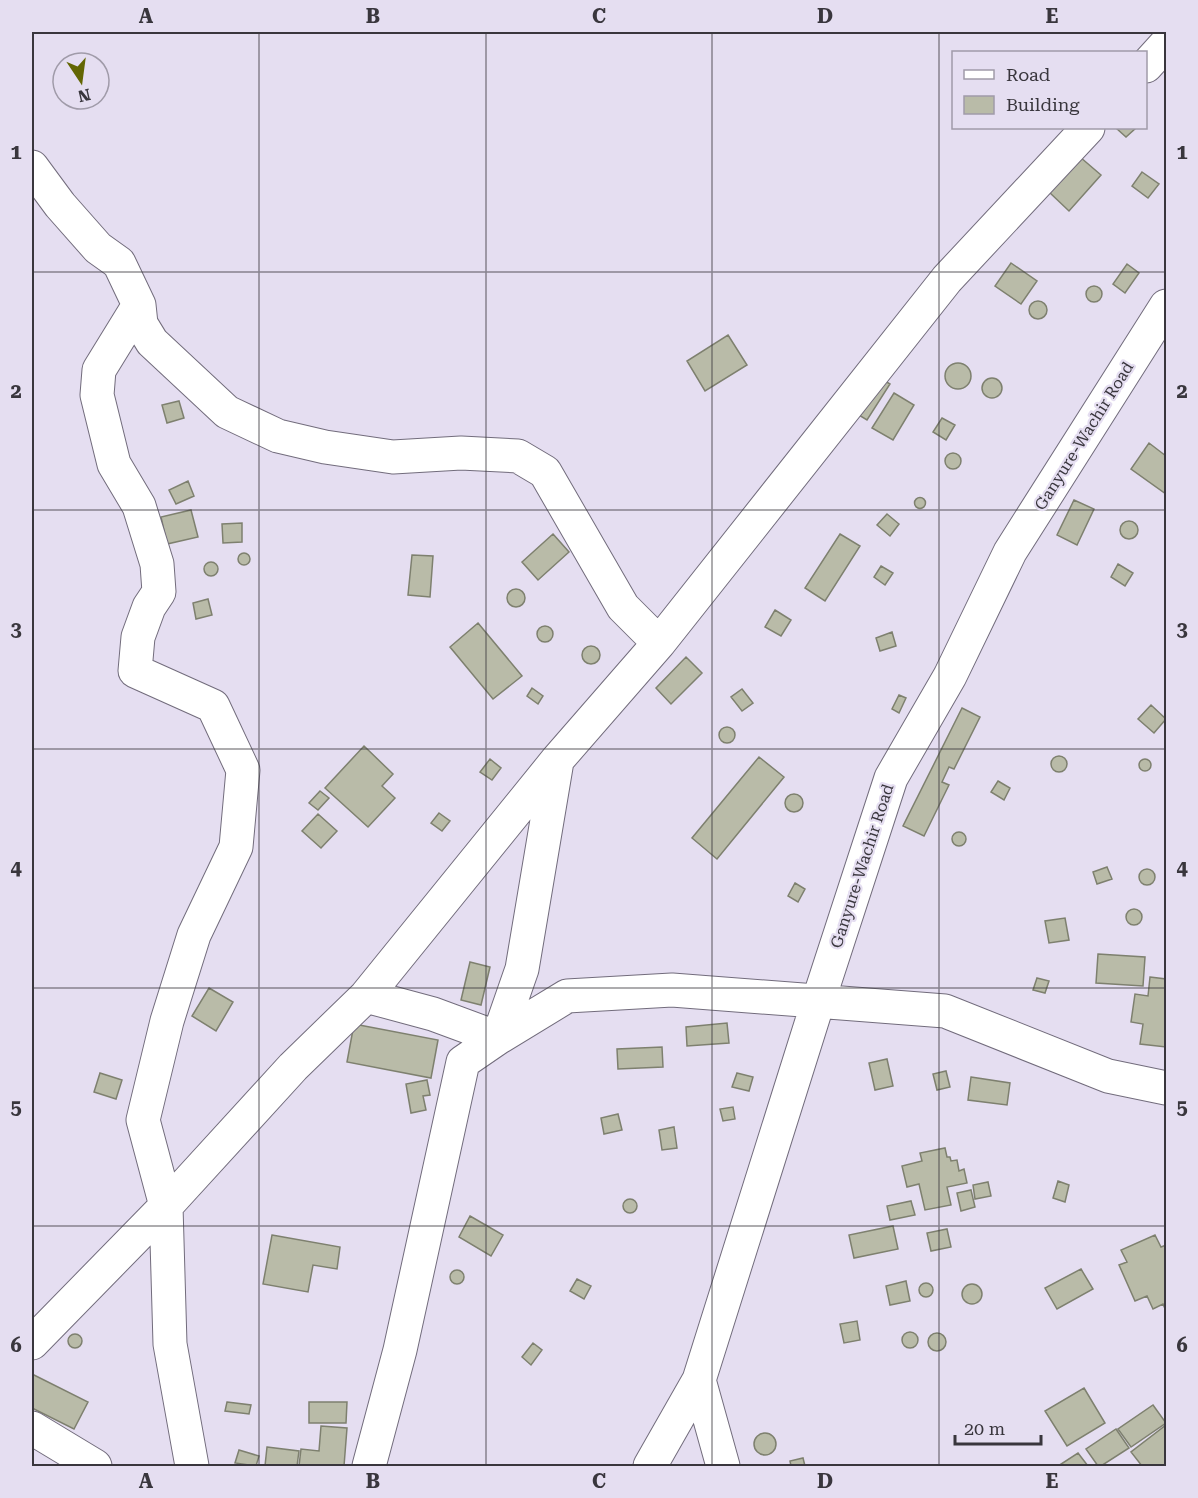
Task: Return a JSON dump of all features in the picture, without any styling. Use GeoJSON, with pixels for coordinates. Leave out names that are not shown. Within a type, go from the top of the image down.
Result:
{"type":"FeatureCollection","features":[{"type":"Feature","properties":{"kind":"street"},"geometry":{"type":"LineString","coordinates":[[1147,65],[1167,44]]}},
{"type":"Feature","properties":{"kind":"street"},"geometry":{"type":"LineString","coordinates":[[32,1343],[166,1206],[293,1067],[366,996],[558,759],[659,643],[947,279],[1087,129]]}},
{"type":"Feature","properties":{"kind":"street"},"geometry":{"type":"LineString","coordinates":[[32,167],[60,205],[98,248],[119,263],[139,305],[141,324],[152,342],[227,412],[278,436],[325,447],[393,457],[461,453],[518,456],[545,472],[622,607],[659,643]]}},
{"type":"Feature","properties":{"kind":"street"},"geometry":{"type":"LineString","coordinates":[[139,305],[99,370],[97,395],[114,464],[139,506],[157,564],[159,592],[149,606],[138,637],[135,671],[213,706],[243,770],[236,847],[194,935],[167,1021],[143,1120],[166,1206],[170,1344],[192,1467]]}},
{"type":"Feature","properties":{"kind":"street","name":"Ganyure-Wachir Road"},"geometry":{"type":"LineString","coordinates":[[650,1467],[699,1380],[891,778],[951,676],[1010,552],[1167,306]]}},
{"type":"Feature","properties":{"kind":"street"},"geometry":{"type":"LineString","coordinates":[[498,1038],[522,969],[558,759]]}},
{"type":"Feature","properties":{"kind":"street"},"geometry":{"type":"LineString","coordinates":[[369,1467],[400,1350],[463,1062],[567,996],[672,990],[945,1011],[1108,1076],[1167,1088]]}},
{"type":"Feature","properties":{"kind":"street"},"geometry":{"type":"LineString","coordinates":[[366,996],[433,1014],[498,1038]]}},
{"type":"Feature","properties":{"kind":"street"},"geometry":{"type":"LineString","coordinates":[[699,1380],[723,1467]]}},
{"type":"Feature","properties":{"kind":"street"},"geometry":{"type":"LineString","coordinates":[[32,1428],[95,1467]]}},
{"type":"Feature","properties":{"kind":"building"},"geometry":{"type":"Polygon","coordinates":[[[1117,129],[1135,129],[1126,137],[1117,129]]]}},
{"type":"Feature","properties":{"kind":"building"},"geometry":{"type":"Polygon","coordinates":[[[1080,157],[1101,175],[1069,211],[1049,192],[1080,157]]]}},
{"type":"Feature","properties":{"kind":"building"},"geometry":{"type":"Polygon","coordinates":[[[1142,172],[1159,184],[1148,198],[1132,186],[1142,172]]]}},
{"type":"Feature","properties":{"kind":"building"},"geometry":{"type":"Polygon","coordinates":[[[1011,263],[1037,281],[1021,304],[995,286],[1011,263]]]}},
{"type":"Feature","properties":{"kind":"building"},"geometry":{"type":"Polygon","coordinates":[[[1127,264],[1139,273],[1125,293],[1113,284],[1127,264]]]}},
{"type":"Feature","properties":{"kind":"building"},"geometry":{"type":"Polygon","coordinates":[[[1091,286],[1097,286],[1102,294],[1100,300],[1091,302],[1086,297],[1086,291],[1091,286]]]}},
{"type":"Feature","properties":{"kind":"building"},"geometry":{"type":"Polygon","coordinates":[[[1038,301],[1044,304],[1047,310],[1044,316],[1038,319],[1032,316],[1029,310],[1032,304],[1038,301]]]}},
{"type":"Feature","properties":{"kind":"building"},"geometry":{"type":"Polygon","coordinates":[[[728,335],[747,365],[705,391],[687,361],[728,335]]]}},
{"type":"Feature","properties":{"kind":"building"},"geometry":{"type":"Polygon","coordinates":[[[958,363],[967,367],[971,376],[967,385],[958,389],[949,385],[945,376],[949,367],[958,363]]]}},
{"type":"Feature","properties":{"kind":"building"},"geometry":{"type":"Polygon","coordinates":[[[866,369],[890,384],[867,420],[844,406],[866,369]]]}},
{"type":"Feature","properties":{"kind":"building"},"geometry":{"type":"Polygon","coordinates":[[[992,378],[999,381],[1002,388],[999,395],[992,398],[985,395],[982,388],[985,381],[992,378]]]}},
{"type":"Feature","properties":{"kind":"building"},"geometry":{"type":"Polygon","coordinates":[[[894,393],[914,405],[893,440],[872,428],[894,393]]]}},
{"type":"Feature","properties":{"kind":"building"},"geometry":{"type":"Polygon","coordinates":[[[179,401],[184,418],[167,423],[162,405],[179,401]]]}},
{"type":"Feature","properties":{"kind":"building"},"geometry":{"type":"Polygon","coordinates":[[[942,418],[955,425],[946,440],[933,432],[942,418]]]}},
{"type":"Feature","properties":{"kind":"building"},"geometry":{"type":"Polygon","coordinates":[[[1149,443],[1166,456],[1166,494],[1131,469],[1149,443]]]}},
{"type":"Feature","properties":{"kind":"building"},"geometry":{"type":"Polygon","coordinates":[[[953,453],[959,455],[961,461],[959,467],[953,469],[947,467],[945,461],[947,455],[953,453]]]}},
{"type":"Feature","properties":{"kind":"building"},"geometry":{"type":"Polygon","coordinates":[[[188,481],[194,496],[176,504],[169,490],[188,481]]]}},
{"type":"Feature","properties":{"kind":"building"},"geometry":{"type":"Polygon","coordinates":[[[920,498],[924,499],[924,507],[920,508],[916,507],[915,503],[916,499],[920,498]]]}},
{"type":"Feature","properties":{"kind":"building"},"geometry":{"type":"Polygon","coordinates":[[[1074,500],[1094,509],[1077,545],[1057,535],[1074,500]]]}},
{"type":"Feature","properties":{"kind":"building"},"geometry":{"type":"Polygon","coordinates":[[[191,510],[198,537],[167,544],[161,517],[191,510]]]}},
{"type":"Feature","properties":{"kind":"building"},"geometry":{"type":"Polygon","coordinates":[[[887,514],[899,524],[890,536],[877,525],[887,514]]]}},
{"type":"Feature","properties":{"kind":"building"},"geometry":{"type":"Polygon","coordinates":[[[1129,521],[1135,524],[1138,530],[1135,536],[1129,539],[1123,536],[1120,530],[1123,524],[1129,521]]]}},
{"type":"Feature","properties":{"kind":"building"},"geometry":{"type":"Polygon","coordinates":[[[242,523],[242,542],[223,543],[222,524],[242,523]]]}},
{"type":"Feature","properties":{"kind":"building"},"geometry":{"type":"Polygon","coordinates":[[[553,534],[569,552],[538,580],[522,562],[553,534]]]}},
{"type":"Feature","properties":{"kind":"building"},"geometry":{"type":"Polygon","coordinates":[[[840,534],[860,546],[825,601],[805,588],[840,534]]]}},
{"type":"Feature","properties":{"kind":"building"},"geometry":{"type":"Polygon","coordinates":[[[246,553],[250,559],[246,565],[242,565],[238,557],[246,553]]]}},
{"type":"Feature","properties":{"kind":"building"},"geometry":{"type":"Polygon","coordinates":[[[412,555],[433,556],[430,597],[408,595],[412,555]]]}},
{"type":"Feature","properties":{"kind":"building"},"geometry":{"type":"Polygon","coordinates":[[[211,562],[216,564],[218,569],[216,574],[211,576],[206,574],[204,569],[206,564],[211,562]]]}},
{"type":"Feature","properties":{"kind":"building"},"geometry":{"type":"Polygon","coordinates":[[[1118,564],[1133,573],[1125,586],[1111,577],[1118,564]]]}},
{"type":"Feature","properties":{"kind":"building"},"geometry":{"type":"Polygon","coordinates":[[[881,566],[893,573],[885,585],[874,577],[881,566]]]}},
{"type":"Feature","properties":{"kind":"building"},"geometry":{"type":"Polygon","coordinates":[[[512,589],[520,589],[525,594],[523,605],[512,607],[507,602],[507,594],[512,589]]]}},
{"type":"Feature","properties":{"kind":"building"},"geometry":{"type":"Polygon","coordinates":[[[208,599],[212,615],[196,619],[193,603],[208,599]]]}},
{"type":"Feature","properties":{"kind":"building"},"geometry":{"type":"Polygon","coordinates":[[[775,610],[791,620],[781,636],[765,627],[775,610]]]}},
{"type":"Feature","properties":{"kind":"building"},"geometry":{"type":"Polygon","coordinates":[[[478,623],[522,676],[493,699],[450,647],[478,623]]]}},
{"type":"Feature","properties":{"kind":"building"},"geometry":{"type":"Polygon","coordinates":[[[545,626],[553,634],[545,642],[537,634],[545,626]]]}},
{"type":"Feature","properties":{"kind":"building"},"geometry":{"type":"Polygon","coordinates":[[[892,632],[896,646],[880,651],[876,638],[892,632]]]}},
{"type":"Feature","properties":{"kind":"building"},"geometry":{"type":"Polygon","coordinates":[[[591,646],[597,649],[600,655],[597,661],[591,664],[585,661],[582,655],[585,649],[591,646]]]}},
{"type":"Feature","properties":{"kind":"building"},"geometry":{"type":"Polygon","coordinates":[[[686,657],[702,673],[671,704],[656,688],[686,657]]]}},
{"type":"Feature","properties":{"kind":"building"},"geometry":{"type":"Polygon","coordinates":[[[532,688],[543,696],[538,704],[527,696],[532,688]]]}},
{"type":"Feature","properties":{"kind":"building"},"geometry":{"type":"Polygon","coordinates":[[[742,689],[753,703],[742,711],[731,697],[742,689]]]}},
{"type":"Feature","properties":{"kind":"building"},"geometry":{"type":"Polygon","coordinates":[[[899,695],[906,698],[899,713],[892,709],[899,695]]]}},
{"type":"Feature","properties":{"kind":"building"},"geometry":{"type":"Polygon","coordinates":[[[1151,705],[1166,719],[1154,733],[1138,719],[1151,705]]]}},
{"type":"Feature","properties":{"kind":"building"},"geometry":{"type":"Polygon","coordinates":[[[962,708],[980,717],[954,769],[949,767],[942,782],[949,785],[924,836],[903,826],[962,708]]]}},
{"type":"Feature","properties":{"kind":"building"},"geometry":{"type":"Polygon","coordinates":[[[727,727],[733,729],[735,735],[733,741],[727,743],[721,741],[719,735],[721,729],[727,727]]]}},
{"type":"Feature","properties":{"kind":"building"},"geometry":{"type":"Polygon","coordinates":[[[364,746],[393,774],[382,786],[395,798],[368,827],[325,788],[364,746]]]}},
{"type":"Feature","properties":{"kind":"building"},"geometry":{"type":"Polygon","coordinates":[[[1059,756],[1067,764],[1059,772],[1051,764],[1059,756]]]}},
{"type":"Feature","properties":{"kind":"building"},"geometry":{"type":"Polygon","coordinates":[[[759,757],[784,777],[717,859],[692,838],[759,757]]]}},
{"type":"Feature","properties":{"kind":"building"},"geometry":{"type":"Polygon","coordinates":[[[490,759],[501,768],[492,780],[480,772],[490,759]]]}},
{"type":"Feature","properties":{"kind":"building"},"geometry":{"type":"Polygon","coordinates":[[[1147,759],[1151,765],[1147,771],[1143,771],[1139,763],[1147,759]]]}},
{"type":"Feature","properties":{"kind":"building"},"geometry":{"type":"Polygon","coordinates":[[[998,781],[1010,788],[1004,800],[991,792],[998,781]]]}},
{"type":"Feature","properties":{"kind":"building"},"geometry":{"type":"Polygon","coordinates":[[[320,791],[329,798],[318,810],[309,803],[320,791]]]}},
{"type":"Feature","properties":{"kind":"building"},"geometry":{"type":"Polygon","coordinates":[[[794,794],[800,797],[803,803],[800,809],[794,812],[788,809],[785,803],[788,797],[794,794]]]}},
{"type":"Feature","properties":{"kind":"building"},"geometry":{"type":"Polygon","coordinates":[[[439,813],[450,821],[442,831],[431,823],[439,813]]]}},
{"type":"Feature","properties":{"kind":"building"},"geometry":{"type":"Polygon","coordinates":[[[318,814],[337,831],[321,848],[302,831],[318,814]]]}},
{"type":"Feature","properties":{"kind":"building"},"geometry":{"type":"Polygon","coordinates":[[[956,832],[962,832],[966,839],[962,846],[956,846],[952,842],[952,836],[956,832]]]}},
{"type":"Feature","properties":{"kind":"building"},"geometry":{"type":"Polygon","coordinates":[[[1107,867],[1112,879],[1097,884],[1093,872],[1107,867]]]}},
{"type":"Feature","properties":{"kind":"building"},"geometry":{"type":"Polygon","coordinates":[[[1144,869],[1150,869],[1155,877],[1153,883],[1144,885],[1139,880],[1139,874],[1144,869]]]}},
{"type":"Feature","properties":{"kind":"building"},"geometry":{"type":"Polygon","coordinates":[[[795,883],[805,889],[798,902],[788,896],[795,883]]]}},
{"type":"Feature","properties":{"kind":"building"},"geometry":{"type":"Polygon","coordinates":[[[1134,909],[1142,917],[1134,925],[1126,917],[1134,909]]]}},
{"type":"Feature","properties":{"kind":"building"},"geometry":{"type":"Polygon","coordinates":[[[1065,918],[1069,940],[1049,943],[1045,921],[1065,918]]]}},
{"type":"Feature","properties":{"kind":"building"},"geometry":{"type":"Polygon","coordinates":[[[1098,954],[1145,957],[1143,986],[1096,983],[1098,954]]]}},
{"type":"Feature","properties":{"kind":"building"},"geometry":{"type":"Polygon","coordinates":[[[470,962],[490,967],[481,1005],[461,1000],[470,962]]]}},
{"type":"Feature","properties":{"kind":"building"},"geometry":{"type":"Polygon","coordinates":[[[1150,977],[1166,979],[1166,1047],[1140,1044],[1143,1024],[1131,1022],[1135,994],[1148,996],[1150,977]]]}},
{"type":"Feature","properties":{"kind":"building"},"geometry":{"type":"Polygon","coordinates":[[[1037,978],[1049,981],[1045,993],[1033,990],[1037,978]]]}},
{"type":"Feature","properties":{"kind":"building"},"geometry":{"type":"Polygon","coordinates":[[[209,988],[233,1002],[216,1031],[192,1016],[209,988]]]}},
{"type":"Feature","properties":{"kind":"building"},"geometry":{"type":"Polygon","coordinates":[[[727,1023],[729,1043],[687,1046],[686,1027],[727,1023]]]}},
{"type":"Feature","properties":{"kind":"building"},"geometry":{"type":"Polygon","coordinates":[[[354,1024],[438,1040],[431,1078],[347,1062],[354,1024]]]}},
{"type":"Feature","properties":{"kind":"building"},"geometry":{"type":"Polygon","coordinates":[[[662,1047],[663,1067],[618,1069],[617,1049],[662,1047]]]}},
{"type":"Feature","properties":{"kind":"building"},"geometry":{"type":"Polygon","coordinates":[[[887,1059],[893,1086],[875,1090],[869,1063],[887,1059]]]}},
{"type":"Feature","properties":{"kind":"building"},"geometry":{"type":"Polygon","coordinates":[[[946,1071],[950,1087],[937,1090],[933,1074],[946,1071]]]}},
{"type":"Feature","properties":{"kind":"building"},"geometry":{"type":"Polygon","coordinates":[[[100,1073],[122,1080],[116,1099],[94,1092],[100,1073]]]}},
{"type":"Feature","properties":{"kind":"building"},"geometry":{"type":"Polygon","coordinates":[[[737,1073],[753,1077],[749,1091],[732,1087],[737,1073]]]}},
{"type":"Feature","properties":{"kind":"building"},"geometry":{"type":"Polygon","coordinates":[[[971,1077],[1010,1083],[1007,1105],[968,1100],[971,1077]]]}},
{"type":"Feature","properties":{"kind":"building"},"geometry":{"type":"Polygon","coordinates":[[[427,1080],[430,1095],[423,1096],[426,1110],[411,1113],[406,1084],[427,1080]]]}},
{"type":"Feature","properties":{"kind":"building"},"geometry":{"type":"Polygon","coordinates":[[[733,1107],[735,1119],[723,1121],[720,1109],[733,1107]]]}},
{"type":"Feature","properties":{"kind":"building"},"geometry":{"type":"Polygon","coordinates":[[[618,1114],[622,1130],[604,1134],[601,1118],[618,1114]]]}},
{"type":"Feature","properties":{"kind":"building"},"geometry":{"type":"Polygon","coordinates":[[[674,1127],[677,1148],[662,1150],[659,1130],[674,1127]]]}},
{"type":"Feature","properties":{"kind":"building"},"geometry":{"type":"Polygon","coordinates":[[[945,1148],[947,1157],[950,1157],[951,1161],[957,1160],[959,1171],[964,1169],[967,1183],[947,1187],[951,1205],[925,1210],[919,1184],[907,1187],[902,1166],[922,1161],[920,1153],[945,1148]]]}},
{"type":"Feature","properties":{"kind":"building"},"geometry":{"type":"Polygon","coordinates":[[[1058,1181],[1069,1185],[1065,1202],[1053,1198],[1058,1181]]]}},
{"type":"Feature","properties":{"kind":"building"},"geometry":{"type":"Polygon","coordinates":[[[988,1182],[991,1196],[975,1199],[973,1185],[988,1182]]]}},
{"type":"Feature","properties":{"kind":"building"},"geometry":{"type":"Polygon","coordinates":[[[971,1190],[975,1207],[961,1211],[957,1193],[971,1190]]]}},
{"type":"Feature","properties":{"kind":"building"},"geometry":{"type":"Polygon","coordinates":[[[630,1199],[635,1201],[637,1206],[635,1211],[630,1213],[625,1211],[623,1206],[625,1201],[630,1199]]]}},
{"type":"Feature","properties":{"kind":"building"},"geometry":{"type":"Polygon","coordinates":[[[911,1201],[915,1215],[890,1220],[887,1206],[911,1201]]]}},
{"type":"Feature","properties":{"kind":"building"},"geometry":{"type":"Polygon","coordinates":[[[470,1216],[503,1235],[491,1256],[459,1237],[470,1216]]]}},
{"type":"Feature","properties":{"kind":"building"},"geometry":{"type":"Polygon","coordinates":[[[893,1226],[898,1249],[854,1258],[849,1235],[893,1226]]]}},
{"type":"Feature","properties":{"kind":"building"},"geometry":{"type":"Polygon","coordinates":[[[947,1229],[951,1247],[931,1251],[927,1233],[947,1229]]]}},
{"type":"Feature","properties":{"kind":"building"},"geometry":{"type":"Polygon","coordinates":[[[272,1235],[340,1247],[337,1269],[313,1265],[308,1292],[263,1284],[272,1235]]]}},
{"type":"Feature","properties":{"kind":"building"},"geometry":{"type":"Polygon","coordinates":[[[1155,1235],[1161,1247],[1166,1245],[1166,1311],[1163,1304],[1153,1309],[1147,1296],[1135,1301],[1119,1265],[1127,1262],[1121,1250],[1155,1235]]]}},
{"type":"Feature","properties":{"kind":"building"},"geometry":{"type":"Polygon","coordinates":[[[1081,1269],[1093,1289],[1057,1309],[1045,1288],[1081,1269]]]}},
{"type":"Feature","properties":{"kind":"building"},"geometry":{"type":"Polygon","coordinates":[[[454,1270],[460,1270],[464,1277],[460,1284],[454,1284],[450,1280],[450,1274],[454,1270]]]}},
{"type":"Feature","properties":{"kind":"building"},"geometry":{"type":"Polygon","coordinates":[[[577,1279],[591,1286],[584,1299],[570,1291],[577,1279]]]}},
{"type":"Feature","properties":{"kind":"building"},"geometry":{"type":"Polygon","coordinates":[[[906,1281],[910,1301],[890,1305],[886,1286],[906,1281]]]}},
{"type":"Feature","properties":{"kind":"building"},"geometry":{"type":"Polygon","coordinates":[[[923,1283],[929,1283],[933,1290],[929,1297],[923,1297],[919,1293],[919,1287],[923,1283]]]}},
{"type":"Feature","properties":{"kind":"building"},"geometry":{"type":"Polygon","coordinates":[[[972,1284],[979,1287],[982,1294],[979,1301],[972,1304],[965,1301],[962,1294],[965,1287],[972,1284]]]}},
{"type":"Feature","properties":{"kind":"building"},"geometry":{"type":"Polygon","coordinates":[[[857,1321],[860,1340],[844,1343],[840,1324],[857,1321]]]}},
{"type":"Feature","properties":{"kind":"building"},"geometry":{"type":"Polygon","coordinates":[[[910,1332],[918,1340],[910,1348],[902,1340],[910,1332]]]}},
{"type":"Feature","properties":{"kind":"building"},"geometry":{"type":"Polygon","coordinates":[[[937,1333],[943,1336],[946,1342],[943,1348],[937,1351],[931,1348],[928,1342],[931,1336],[937,1333]]]}},
{"type":"Feature","properties":{"kind":"building"},"geometry":{"type":"Polygon","coordinates":[[[72,1334],[78,1334],[82,1341],[78,1348],[72,1348],[68,1344],[68,1338],[72,1334]]]}},
{"type":"Feature","properties":{"kind":"building"},"geometry":{"type":"Polygon","coordinates":[[[533,1343],[542,1350],[531,1365],[522,1357],[533,1343]]]}},
{"type":"Feature","properties":{"kind":"building"},"geometry":{"type":"Polygon","coordinates":[[[32,1374],[88,1402],[74,1429],[32,1408],[32,1374]]]}},
{"type":"Feature","properties":{"kind":"building"},"geometry":{"type":"Polygon","coordinates":[[[1084,1388],[1105,1423],[1067,1446],[1045,1411],[1084,1388]]]}},
{"type":"Feature","properties":{"kind":"building"},"geometry":{"type":"Polygon","coordinates":[[[227,1402],[251,1405],[249,1414],[225,1411],[227,1402]]]}},
{"type":"Feature","properties":{"kind":"building"},"geometry":{"type":"Polygon","coordinates":[[[309,1402],[347,1402],[346,1423],[309,1423],[309,1402]]]}},
{"type":"Feature","properties":{"kind":"building"},"geometry":{"type":"Polygon","coordinates":[[[1153,1405],[1166,1423],[1131,1447],[1118,1429],[1153,1405]]]}},
{"type":"Feature","properties":{"kind":"building"},"geometry":{"type":"Polygon","coordinates":[[[1166,1425],[1166,1466],[1142,1466],[1131,1452],[1166,1425]]]}},
{"type":"Feature","properties":{"kind":"building"},"geometry":{"type":"Polygon","coordinates":[[[321,1426],[347,1428],[344,1466],[299,1466],[301,1449],[319,1451],[321,1426]]]}},
{"type":"Feature","properties":{"kind":"building"},"geometry":{"type":"Polygon","coordinates":[[[1116,1429],[1129,1448],[1098,1466],[1086,1449],[1116,1429]]]}},
{"type":"Feature","properties":{"kind":"building"},"geometry":{"type":"Polygon","coordinates":[[[765,1433],[773,1436],[776,1444],[773,1452],[765,1455],[757,1452],[754,1444],[757,1436],[765,1433]]]}},
{"type":"Feature","properties":{"kind":"building"},"geometry":{"type":"Polygon","coordinates":[[[267,1447],[299,1451],[297,1466],[265,1466],[267,1447]]]}},
{"type":"Feature","properties":{"kind":"building"},"geometry":{"type":"Polygon","coordinates":[[[239,1450],[259,1456],[256,1466],[235,1463],[239,1450]]]}},
{"type":"Feature","properties":{"kind":"building"},"geometry":{"type":"Polygon","coordinates":[[[1078,1453],[1088,1466],[1058,1466],[1078,1453]]]}},
{"type":"Feature","properties":{"kind":"building"},"geometry":{"type":"Polygon","coordinates":[[[803,1458],[805,1466],[791,1466],[790,1461],[803,1458]]]}}]}
